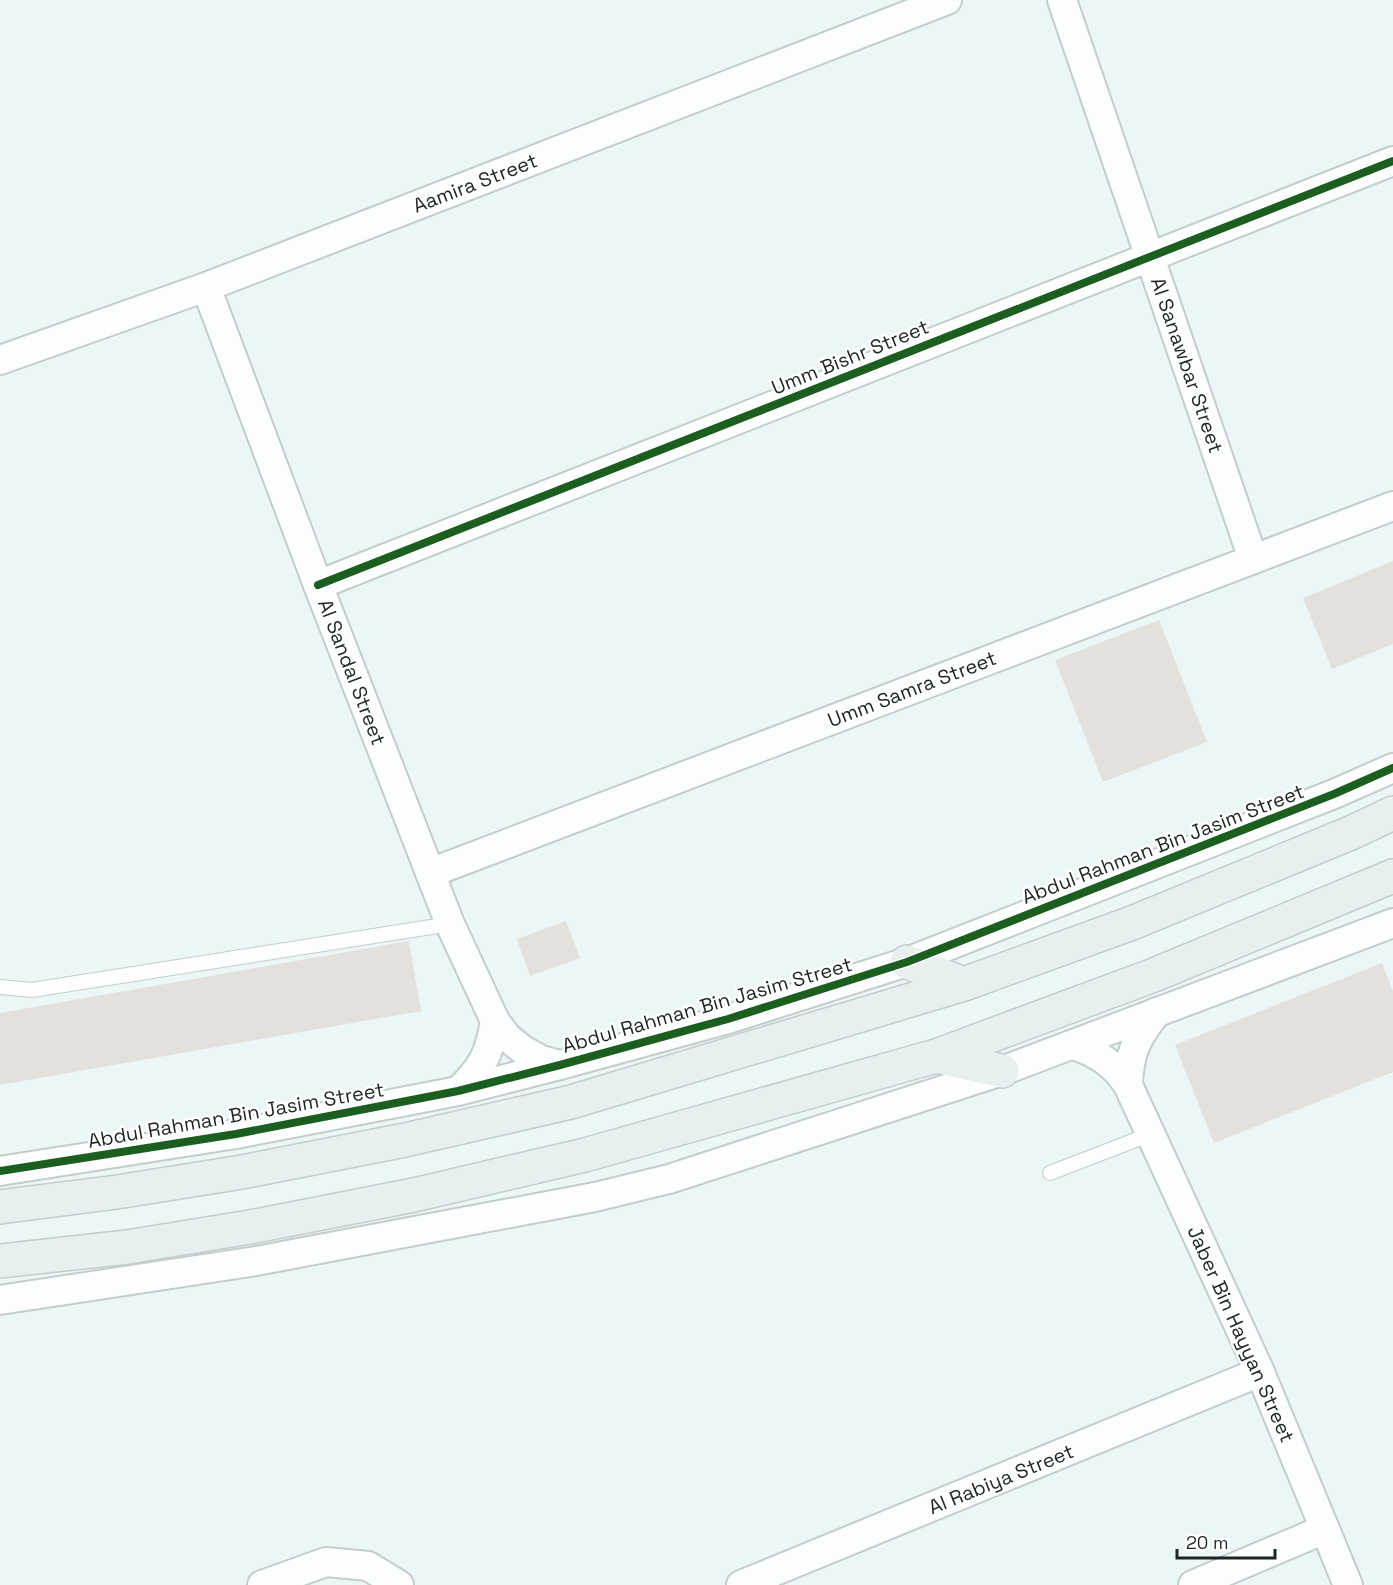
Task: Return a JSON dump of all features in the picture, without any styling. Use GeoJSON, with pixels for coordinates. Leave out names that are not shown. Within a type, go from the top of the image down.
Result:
{"type":"FeatureCollection","features":[{"type":"Feature","properties":{"kind":"main road"},"geometry":{"type":"LineString","coordinates":[[0,1207],[117,1192],[242,1172],[460,1128],[571,1102],[964,984],[1132,923],[1393,813]]}},
{"type":"Feature","properties":{"kind":"main road"},"geometry":{"type":"LineString","coordinates":[[0,1261],[127,1247],[250,1227],[414,1195],[585,1155],[936,1056],[1154,975],[1393,876]]}},
{"type":"Feature","properties":{"kind":"main road"},"geometry":{"type":"LineString","coordinates":[[907,962],[964,984]]}},
{"type":"Feature","properties":{"kind":"main road"},"geometry":{"type":"LineString","coordinates":[[936,1056],[1002,1071]]}},
{"type":"Feature","properties":{"kind":"street","name":"Aamira Street"},"geometry":{"type":"LineString","coordinates":[[0,360],[206,287],[947,0]]}},
{"type":"Feature","properties":{"kind":"street","name":"Al Sanawbar Street"},"geometry":{"type":"LineString","coordinates":[[1062,0],[1253,559]]}},
{"type":"Feature","properties":{"kind":"street","name":"Umm Bishr Street"},"geometry":{"type":"LineString","coordinates":[[318,585],[1393,161]]}},
{"type":"Feature","properties":{"kind":"street","name":"Al Sandal Street"},"geometry":{"type":"LineString","coordinates":[[206,287],[318,585],[450,924],[495,1021],[507,1037],[523,1050],[541,1060],[560,1065]]}},
{"type":"Feature","properties":{"kind":"street","name":"Umm Samra Street"},"geometry":{"type":"LineString","coordinates":[[430,873],[1393,506]]}},
{"type":"Feature","properties":{"kind":"street","name":"Abdul Rahman Bin Jasim Street"},"geometry":{"type":"LineString","coordinates":[[0,1172],[236,1134],[458,1091],[728,1019],[907,962],[1334,794],[1393,768]]}},
{"type":"Feature","properties":{"kind":"street"},"geometry":{"type":"LineString","coordinates":[[0,1300],[256,1261],[595,1197],[669,1179],[1073,1046],[1393,923]]}},
{"type":"Feature","properties":{"kind":"street"},"geometry":{"type":"LineString","coordinates":[[1128,1085],[1129,1065],[1134,1045],[1144,1028],[1158,1012]]}},
{"type":"Feature","properties":{"kind":"street"},"geometry":{"type":"LineString","coordinates":[[458,1091],[473,1077],[485,1060],[492,1041],[495,1021]]}},
{"type":"Feature","properties":{"kind":"street","name":"Jaber Bin Hayyan Street"},"geometry":{"type":"LineString","coordinates":[[1073,1046],[1090,1050],[1105,1059],[1128,1085],[1260,1372],[1348,1585]]}},
{"type":"Feature","properties":{"kind":"street","name":"Al Rabiya Street"},"geometry":{"type":"LineString","coordinates":[[741,1585],[1260,1372]]}},
{"type":"Feature","properties":{"kind":"street"},"geometry":{"type":"LineString","coordinates":[[1193,1585],[1325,1529]]}},
{"type":"Feature","properties":{"kind":"street"},"geometry":{"type":"LineString","coordinates":[[262,1585],[326,1562],[368,1566],[399,1585]]}},
{"type":"Feature","properties":{"kind":"lane"},"geometry":{"type":"LineString","coordinates":[[0,987],[32,990],[450,924]]}},
{"type":"Feature","properties":{"kind":"lane"},"geometry":{"type":"LineString","coordinates":[[1050,1173],[1151,1134]]}},
{"type":"Feature","properties":{"kind":"building"},"geometry":{"type":"Polygon","coordinates":[[[1393,561],[1393,644],[1332,669],[1303,598],[1393,561]]]}},
{"type":"Feature","properties":{"kind":"building"},"geometry":{"type":"Polygon","coordinates":[[[1159,620],[1207,742],[1103,782],[1055,660],[1159,620]]]}},
{"type":"Feature","properties":{"kind":"building"},"geometry":{"type":"Polygon","coordinates":[[[566,921],[580,958],[530,976],[517,939],[566,921]]]}},
{"type":"Feature","properties":{"kind":"building"},"geometry":{"type":"Polygon","coordinates":[[[409,941],[421,1011],[0,1085],[0,1013],[409,941]]]}},
{"type":"Feature","properties":{"kind":"building"},"geometry":{"type":"Polygon","coordinates":[[[1382,963],[1393,991],[1393,1072],[1214,1143],[1175,1045],[1382,963]]]}},
{"type":"Feature","properties":{"kind":"cycle path"},"geometry":{"type":"LineString","coordinates":[[318,585],[1393,161]]}},
{"type":"Feature","properties":{"kind":"cycle path"},"geometry":{"type":"LineString","coordinates":[[0,1171],[236,1134],[458,1091],[728,1019],[907,962],[1334,794],[1393,768]]}}]}
